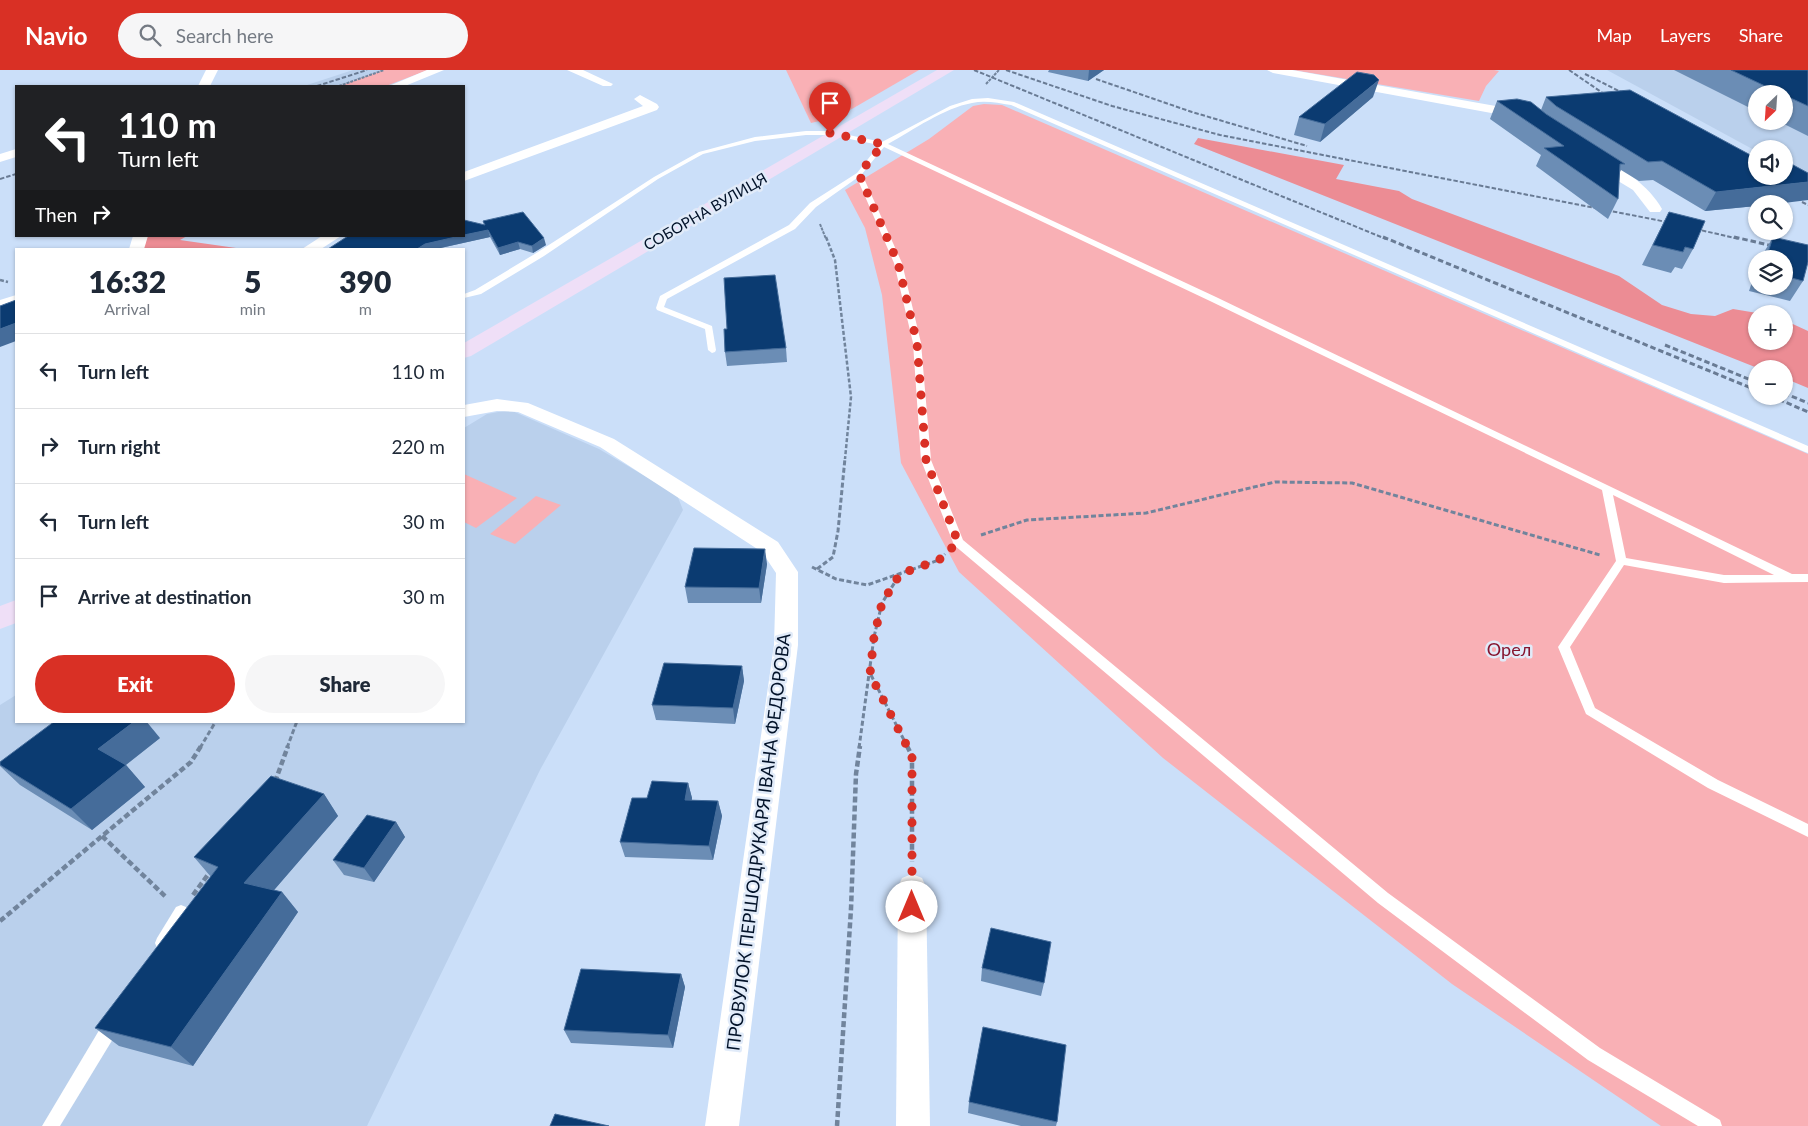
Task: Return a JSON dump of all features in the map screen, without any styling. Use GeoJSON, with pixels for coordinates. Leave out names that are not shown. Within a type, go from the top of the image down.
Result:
{"type":"FeatureCollection","features":[{"type":"Feature","properties":{"kind":"main road","name":"СОБОРНА ВУЛИЦЯ"},"geometry":{"type":"LineString","coordinates":[[465,351],[947,70]]}},
{"type":"Feature","properties":{"kind":"main road"},"geometry":{"type":"LineString","coordinates":[[0,619],[15,611]]}},
{"type":"Feature","properties":{"kind":"street"},"geometry":{"type":"LineString","coordinates":[[204,85],[212,70]]}},
{"type":"Feature","properties":{"kind":"street"},"geometry":{"type":"LineString","coordinates":[[398,85],[438,70]]}},
{"type":"Feature","properties":{"kind":"street"},"geometry":{"type":"LineString","coordinates":[[573,70],[608,84]]}},
{"type":"Feature","properties":{"kind":"street"},"geometry":{"type":"LineString","coordinates":[[1273,70],[1529,115],[1536,122]]}},
{"type":"Feature","properties":{"kind":"street"},"geometry":{"type":"LineString","coordinates":[[465,177],[654,108],[640,99]]}},
{"type":"Feature","properties":{"kind":"street"},"geometry":{"type":"LineString","coordinates":[[0,146],[15,146]]}},
{"type":"Feature","properties":{"kind":"street"},"geometry":{"type":"LineString","coordinates":[[0,158],[15,153]]}},
{"type":"Feature","properties":{"kind":"street"},"geometry":{"type":"LineString","coordinates":[[1587,156],[1643,192],[1652,200],[1655,209]]}},
{"type":"Feature","properties":{"kind":"street"},"geometry":{"type":"LineString","coordinates":[[311,248],[332,237]]}},
{"type":"Feature","properties":{"kind":"street"},"geometry":{"type":"LineString","coordinates":[[0,306],[15,300]]}},
{"type":"Feature","properties":{"kind":"street","name":"ПРОВУЛОК ПЕРШОДРУКАРЯ ІВАНА ФЕДОРОВА"},"geometry":{"type":"LineString","coordinates":[[465,411],[497,405],[521,407],[607,443],[770,547],[786,572],[786,645],[722,1126]]}},
{"type":"Feature","properties":{"kind":"street"},"geometry":{"type":"LineString","coordinates":[[912,887],[913,1126]]}},
{"type":"Feature","properties":{"kind":"lane"},"geometry":{"type":"LineString","coordinates":[[712,350],[709,328],[660,308],[663,298],[792,227],[812,205],[859,174],[883,144],[952,107],[972,101],[988,100],[1012,103],[1808,450]]}},
{"type":"Feature","properties":{"kind":"lane"},"geometry":{"type":"LineString","coordinates":[[465,296],[478,292],[541,254],[656,178],[701,152],[755,139],[806,133],[830,133],[883,144],[1213,299],[1790,578]]}},
{"type":"Feature","properties":{"kind":"lane"},"geometry":{"type":"LineString","coordinates":[[859,174],[898,263],[917,343],[926,460],[958,542],[1383,898],[1594,1054],[1714,1126]]}},
{"type":"Feature","properties":{"kind":"lane"},"geometry":{"type":"LineString","coordinates":[[1607,488],[1621,561],[1564,647],[1590,710],[1713,784],[1808,831]]}},
{"type":"Feature","properties":{"kind":"lane"},"geometry":{"type":"LineString","coordinates":[[1621,561],[1724,579],[1808,578]]}},
{"type":"Feature","properties":{"kind":"lane"},"geometry":{"type":"LineString","coordinates":[[156,953],[181,912]]}},
{"type":"Feature","properties":{"kind":"lane"},"geometry":{"type":"LineString","coordinates":[[50,1126],[120,1010]]}},
{"type":"Feature","properties":{"kind":"path"},"geometry":{"type":"LineString","coordinates":[[342,85],[384,70]]}},
{"type":"Feature","properties":{"kind":"path"},"geometry":{"type":"LineString","coordinates":[[812,205],[835,260],[851,396],[835,549],[833,557],[816,569]]}},
{"type":"Feature","properties":{"kind":"path"},"geometry":{"type":"LineString","coordinates":[[770,547],[836,579],[867,585],[939,560],[958,542],[1028,520],[1146,513],[1275,482],[1352,483],[1621,561]]}},
{"type":"Feature","properties":{"kind":"path"},"geometry":{"type":"LineString","coordinates":[[838,1126],[851,919],[856,774],[874,637],[882,603],[900,574]]}},
{"type":"Feature","properties":{"kind":"path"},"geometry":{"type":"LineString","coordinates":[[870,674],[912,756],[912,887]]}},
{"type":"Feature","properties":{"kind":"path"},"geometry":{"type":"LineString","coordinates":[[0,921],[191,762],[215,723]]}},
{"type":"Feature","properties":{"kind":"path"},"geometry":{"type":"LineString","coordinates":[[274,783],[296,723]]}},
{"type":"Feature","properties":{"kind":"path"},"geometry":{"type":"LineString","coordinates":[[102,836],[181,912],[216,864]]}},
{"type":"Feature","properties":{"kind":"shaded area"},"geometry":{"type":"Polygon","coordinates":[[[353,70],[384,70],[342,85],[307,85],[353,70]]]}},
{"type":"Feature","properties":{"kind":"shaded area"},"geometry":{"type":"Polygon","coordinates":[[[1607,70],[1808,70],[1808,179],[1793,171],[1793,140],[1748,140],[1748,147],[1607,70]]]}},
{"type":"Feature","properties":{"kind":"shaded area"},"geometry":{"type":"Polygon","coordinates":[[[1198,138],[1344,165],[1336,179],[1399,191],[1412,199],[1619,276],[1662,305],[1691,314],[1715,316],[1733,309],[1748,312],[1748,350],[1793,350],[1793,324],[1808,331],[1808,388],[1793,382],[1793,360],[1748,360],[1748,364],[1194,144],[1198,138]]]}},
{"type":"Feature","properties":{"kind":"shaded area"},"geometry":{"type":"Polygon","coordinates":[[[141,237],[185,237],[180,240],[236,248],[136,248],[141,237]]]}},
{"type":"Feature","properties":{"kind":"shaded area"},"geometry":{"type":"Polygon","coordinates":[[[510,410],[599,449],[677,495],[683,510],[540,770],[367,1126],[0,1126],[0,705],[15,696],[15,723],[465,723],[465,427],[487,414],[510,410]]]}},
{"type":"Feature","properties":{"kind":"green space"},"geometry":{"type":"Polygon","coordinates":[[[384,70],[428,70],[389,85],[342,85],[384,70]]]}},
{"type":"Feature","properties":{"kind":"green space"},"geometry":{"type":"Polygon","coordinates":[[[786,70],[919,70],[845,113],[811,123],[786,70]]]}},
{"type":"Feature","properties":{"kind":"green space"},"geometry":{"type":"Polygon","coordinates":[[[1293,70],[1499,71],[1486,86],[1479,101],[1293,70]]]}},
{"type":"Feature","properties":{"kind":"green space","name":"Орел"},"geometry":{"type":"Polygon","coordinates":[[[984,104],[1002,105],[1808,454],[1808,1126],[1661,1126],[1452,984],[1163,758],[959,572],[901,463],[882,295],[865,228],[845,190],[929,139],[973,106],[984,104]]]}},
{"type":"Feature","properties":{"kind":"green space"},"geometry":{"type":"Polygon","coordinates":[[[465,474],[517,498],[476,528],[465,522],[465,474]]]}},
{"type":"Feature","properties":{"kind":"green space"},"geometry":{"type":"Polygon","coordinates":[[[536,496],[561,505],[515,544],[490,534],[536,496]]]}},
{"type":"Feature","properties":{"kind":"building"},"geometry":{"type":"Polygon","coordinates":[[[1731,70],[1808,70],[1808,106],[1793,99],[1793,85],[1763,85],[1731,70]]]}},
{"type":"Feature","properties":{"kind":"building"},"geometry":{"type":"Polygon","coordinates":[[[1357,72],[1374,75],[1379,80],[1325,124],[1299,117],[1357,72]]]}},
{"type":"Feature","properties":{"kind":"building"},"geometry":{"type":"Polygon","coordinates":[[[1630,90],[1748,154],[1748,185],[1780,185],[1716,192],[1662,161],[1648,162],[1556,106],[1546,97],[1630,90]]]}},
{"type":"Feature","properties":{"kind":"building"},"geometry":{"type":"Polygon","coordinates":[[[1517,99],[1531,102],[1546,114],[1625,164],[1620,164],[1618,199],[1544,148],[1564,146],[1497,101],[1517,99]]]}},
{"type":"Feature","properties":{"kind":"building"},"geometry":{"type":"Polygon","coordinates":[[[1793,165],[1808,173],[1808,182],[1793,184],[1793,165]]]}},
{"type":"Feature","properties":{"kind":"building"},"geometry":{"type":"Polygon","coordinates":[[[523,212],[544,238],[532,246],[518,242],[498,248],[488,230],[465,235],[465,220],[485,225],[483,221],[523,212]]]}},
{"type":"Feature","properties":{"kind":"building"},"geometry":{"type":"Polygon","coordinates":[[[1669,212],[1705,221],[1693,249],[1685,247],[1683,252],[1653,245],[1669,212]]]}},
{"type":"Feature","properties":{"kind":"building"},"geometry":{"type":"Polygon","coordinates":[[[346,237],[456,237],[425,244],[419,248],[330,248],[346,237]]]}},
{"type":"Feature","properties":{"kind":"building"},"geometry":{"type":"Polygon","coordinates":[[[1772,240],[1786,240],[1808,245],[1808,262],[1803,281],[1793,278],[1793,250],[1769,250],[1772,240]]]}},
{"type":"Feature","properties":{"kind":"building"},"geometry":{"type":"Polygon","coordinates":[[[775,275],[786,348],[725,352],[724,329],[727,329],[724,278],[775,275]]]}},
{"type":"Feature","properties":{"kind":"building"},"geometry":{"type":"Polygon","coordinates":[[[15,300],[15,323],[0,329],[0,306],[15,300]]]}},
{"type":"Feature","properties":{"kind":"building"},"geometry":{"type":"Polygon","coordinates":[[[694,548],[765,549],[759,588],[685,587],[694,548]]]}},
{"type":"Feature","properties":{"kind":"building"},"geometry":{"type":"Polygon","coordinates":[[[664,663],[742,666],[733,708],[652,705],[664,663]]]}},
{"type":"Feature","properties":{"kind":"building"},"geometry":{"type":"Polygon","coordinates":[[[52,723],[132,723],[98,749],[126,765],[71,809],[0,765],[0,762],[52,723]]]}},
{"type":"Feature","properties":{"kind":"building"},"geometry":{"type":"Polygon","coordinates":[[[271,776],[324,794],[244,883],[282,892],[171,1047],[95,1028],[218,867],[194,857],[271,776]]]}},
{"type":"Feature","properties":{"kind":"building"},"geometry":{"type":"Polygon","coordinates":[[[652,781],[688,783],[685,800],[718,801],[709,846],[620,842],[632,798],[647,798],[652,781]]]}},
{"type":"Feature","properties":{"kind":"building"},"geometry":{"type":"Polygon","coordinates":[[[367,815],[396,822],[364,868],[333,860],[367,815]]]}},
{"type":"Feature","properties":{"kind":"building"},"geometry":{"type":"Polygon","coordinates":[[[991,928],[1051,942],[1044,983],[982,968],[991,928]]]}},
{"type":"Feature","properties":{"kind":"building"},"geometry":{"type":"Polygon","coordinates":[[[581,969],[681,974],[668,1035],[564,1030],[581,969]]]}},
{"type":"Feature","properties":{"kind":"building"},"geometry":{"type":"Polygon","coordinates":[[[983,1027],[1066,1045],[1057,1122],[969,1102],[983,1027]]]}},
{"type":"Feature","properties":{"kind":"building"},"geometry":{"type":"Polygon","coordinates":[[[555,1114],[609,1126],[550,1126],[555,1114]]]}},
{"type":"Feature","properties":{"kind":"railway"},"geometry":{"type":"LineString","coordinates":[[320,85],[367,70]]}},
{"type":"Feature","properties":{"kind":"railway"},"geometry":{"type":"LineString","coordinates":[[974,70],[1386,239]]}},
{"type":"Feature","properties":{"kind":"railway"},"geometry":{"type":"LineString","coordinates":[[1006,70],[1112,106],[1220,135],[1657,220],[1739,239]]}},
{"type":"Feature","properties":{"kind":"railway"},"geometry":{"type":"LineString","coordinates":[[1569,70],[1613,100]]}},
{"type":"Feature","properties":{"kind":"railway"},"geometry":{"type":"LineString","coordinates":[[1585,74],[1631,97]]}},
{"type":"Feature","properties":{"kind":"railway"},"geometry":{"type":"LineString","coordinates":[[1096,79],[1192,112],[1307,146]]}},
{"type":"Feature","properties":{"kind":"railway"},"geometry":{"type":"LineString","coordinates":[[0,179],[15,174]]}},
{"type":"Feature","properties":{"kind":"railway"},"geometry":{"type":"LineString","coordinates":[[1802,202],[1808,205]]}},
{"type":"Feature","properties":{"kind":"railway"},"geometry":{"type":"LineString","coordinates":[[1383,237],[1748,387]]}},
{"type":"Feature","properties":{"kind":"railway"},"geometry":{"type":"LineString","coordinates":[[1734,237],[1808,254]]}},
{"type":"Feature","properties":{"kind":"railway"},"geometry":{"type":"LineString","coordinates":[[1665,345],[1748,379]]}},
{"type":"Feature","properties":{"kind":"railway"},"geometry":{"type":"LineString","coordinates":[[1793,397],[1808,403]]}},
{"type":"Feature","properties":{"kind":"railway"},"geometry":{"type":"LineString","coordinates":[[1792,405],[1808,412]]}},
{"type":"Feature","properties":{"kind":"route"},"geometry":{"type":"LineString","coordinates":[[830,133],[883,144],[859,174],[898,263],[917,343],[926,460],[958,542],[939,560],[900,574],[882,603],[874,637],[870,674],[912,756],[912,907]]}}]}
